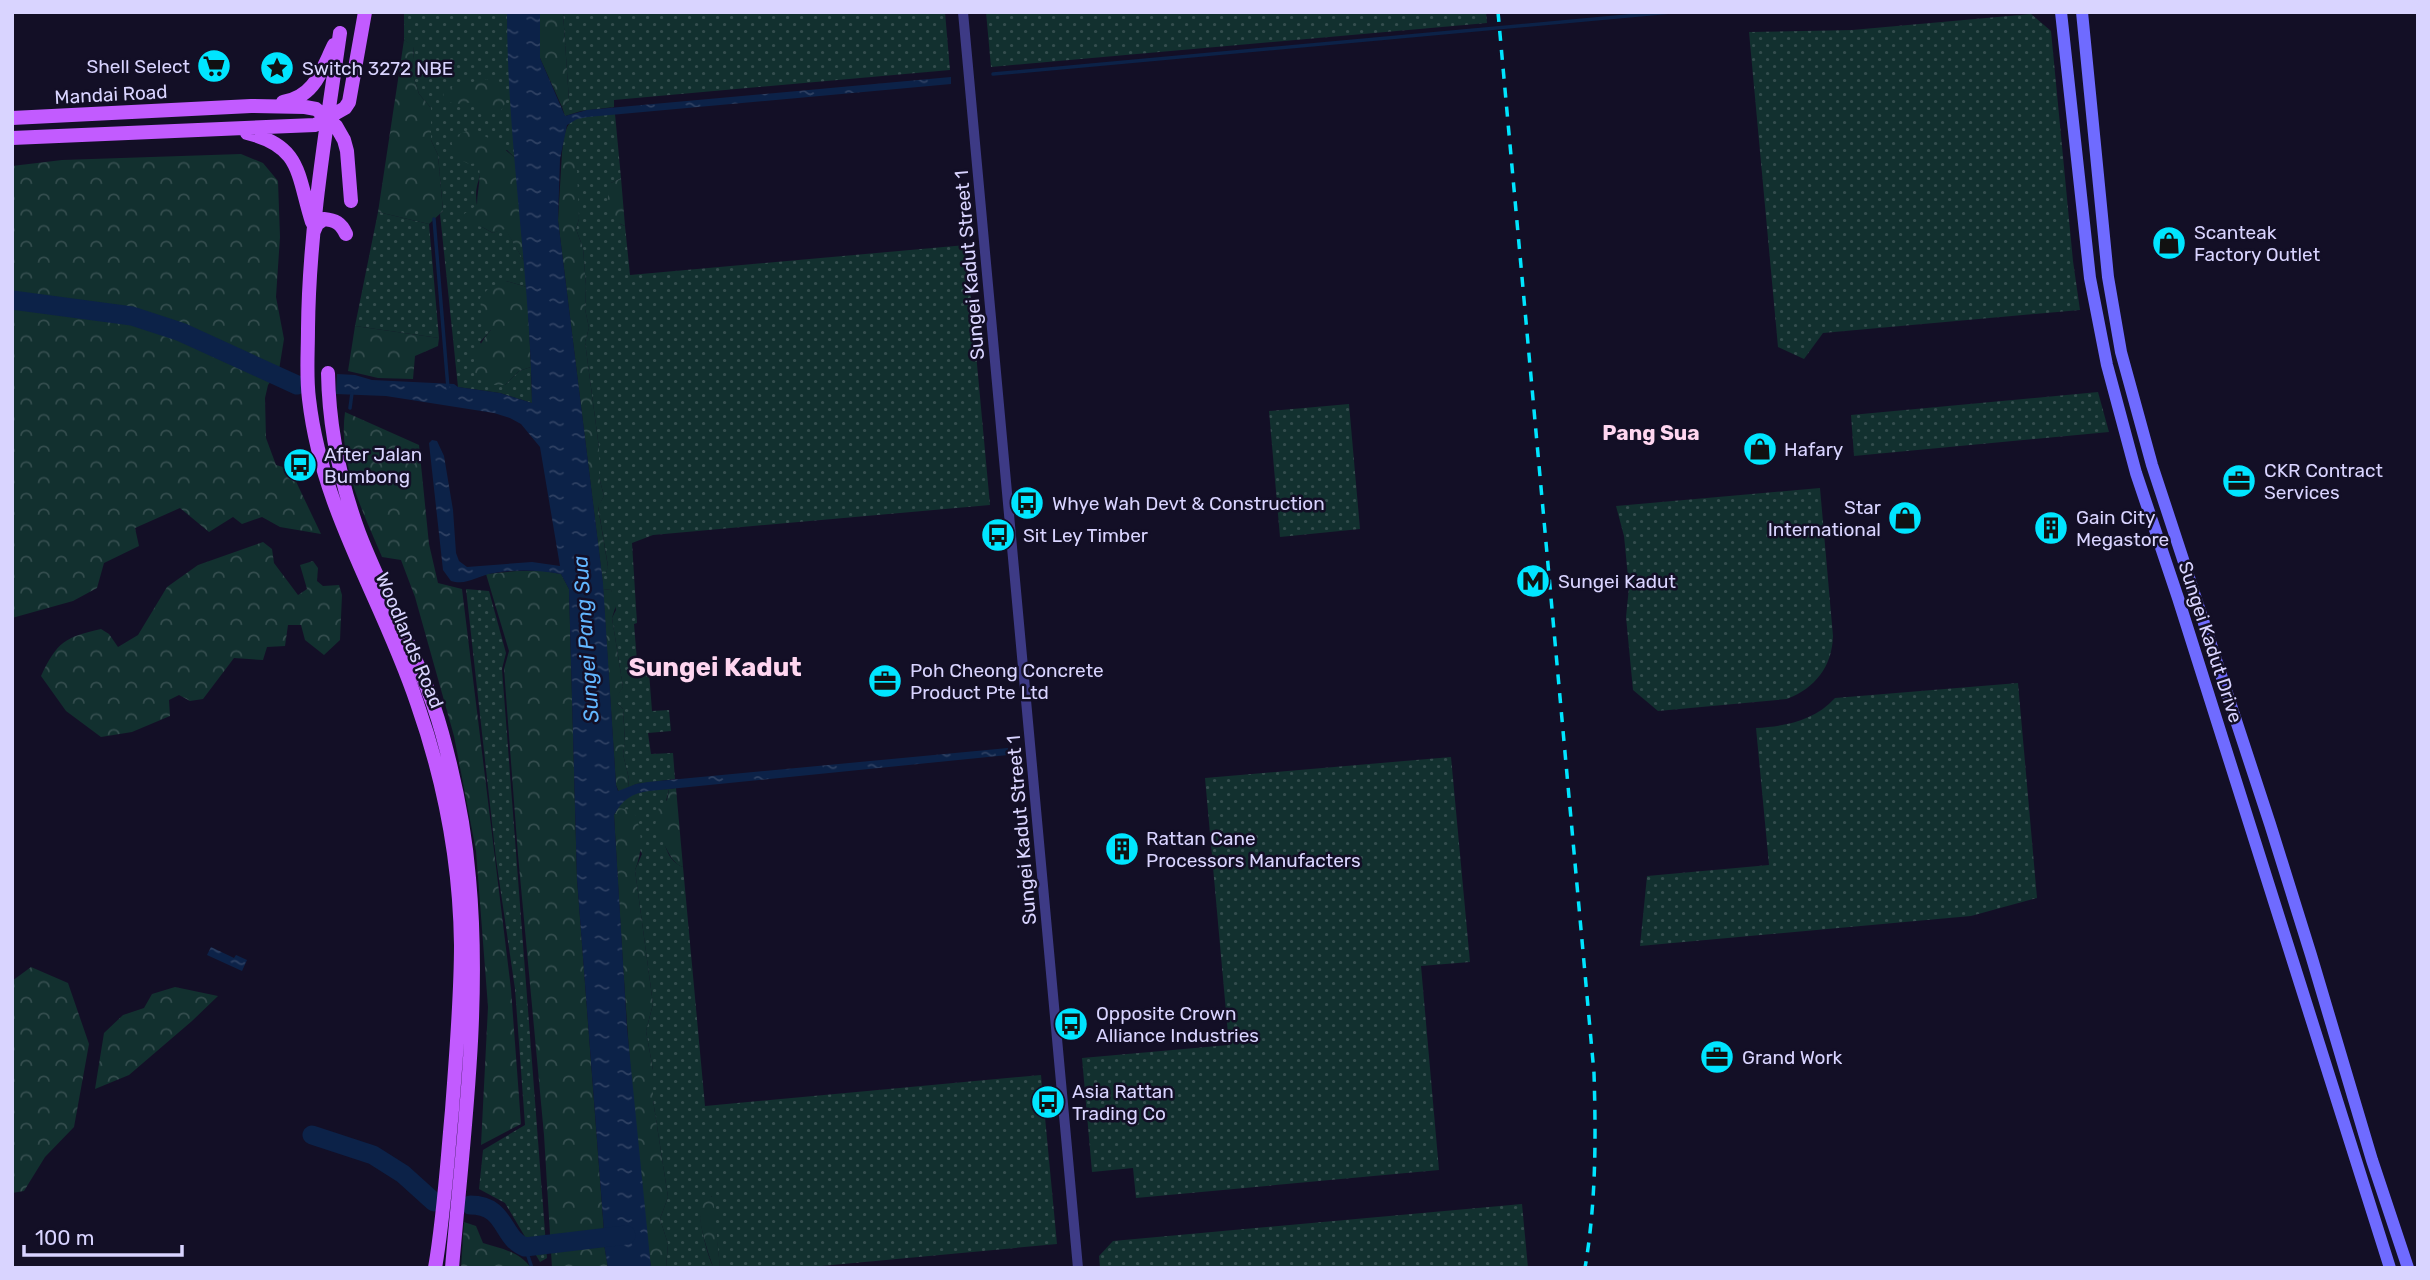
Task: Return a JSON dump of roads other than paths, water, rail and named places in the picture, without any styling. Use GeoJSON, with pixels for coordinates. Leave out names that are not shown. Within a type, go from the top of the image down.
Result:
{"type":"FeatureCollection","features":[{"type":"Feature","properties":{"kind":"main road"},"geometry":{"type":"LineString","coordinates":[[328,118],[345,108],[349,102],[365,12]]}},
{"type":"Feature","properties":{"kind":"main road","name":"Sungei Kadut Drive"},"geometry":{"type":"LineString","coordinates":[[2061,12],[2090,278],[2108,365],[2136,473],[2390,1268]]}},
{"type":"Feature","properties":{"kind":"main road","name":"Sungei Kadut Drive"},"geometry":{"type":"LineString","coordinates":[[2082,12],[2108,277],[2121,352],[2152,465],[2282,863],[2372,1160],[2408,1268]]}},
{"type":"Feature","properties":{"kind":"main road","name":"Woodlands Road"},"geometry":{"type":"LineString","coordinates":[[299,97],[319,79],[340,33],[308,286],[308,398],[322,463],[337,513],[356,562],[396,646],[428,734],[453,847],[461,942],[459,1021],[435,1268]]}},
{"type":"Feature","properties":{"kind":"main road"},"geometry":{"type":"LineString","coordinates":[[254,106],[299,97],[314,91],[324,83],[336,61]]}},
{"type":"Feature","properties":{"kind":"main road"},"geometry":{"type":"LineString","coordinates":[[254,106],[305,107],[316,109],[328,118],[340,132],[347,151],[351,201]]}},
{"type":"Feature","properties":{"kind":"main road","name":"Mandai Road"},"geometry":{"type":"LineString","coordinates":[[12,118],[254,106]]}},
{"type":"Feature","properties":{"kind":"main road","name":"Mandai Road"},"geometry":{"type":"LineString","coordinates":[[12,138],[315,125],[328,118]]}},
{"type":"Feature","properties":{"kind":"main road"},"geometry":{"type":"LineString","coordinates":[[232,129],[264,137],[283,147],[298,175],[314,229]]}},
{"type":"Feature","properties":{"kind":"main road"},"geometry":{"type":"LineString","coordinates":[[314,229],[324,219],[342,225],[346,234]]}},
{"type":"Feature","properties":{"kind":"main road","name":"Woodlands Road"},"geometry":{"type":"LineString","coordinates":[[328,373],[335,456],[360,535],[430,696],[450,765],[466,845],[473,975],[471,1040],[452,1268]]}},
{"type":"Feature","properties":{"kind":"street","name":"Sungei Kadut Street 1"},"geometry":{"type":"LineString","coordinates":[[963,12],[1078,1268]]}},
{"type":"Feature","properties":{"kind":"water","name":"Sungei Pang Sua"},"geometry":{"type":"Polygon","coordinates":[[[507,12],[540,12],[540,58],[565,116],[587,110],[951,77],[951,84],[588,117],[567,125],[560,159],[558,220],[603,583],[618,791],[648,782],[1008,748],[1008,755],[649,791],[628,798],[617,810],[614,815],[627,1028],[651,1268],[608,1268],[603,1238],[577,879],[569,589],[561,574],[527,570],[488,574],[457,582],[451,581],[443,570],[429,443],[432,440],[437,441],[444,456],[453,510],[456,553],[459,561],[467,567],[532,562],[560,566],[540,447],[521,424],[494,413],[386,396],[336,394],[337,374],[372,380],[454,384],[458,387],[500,393],[532,403],[511,110],[507,12]]]}},
{"type":"Feature","properties":{"kind":"water"},"geometry":{"type":"Polygon","coordinates":[[[211,947],[234,958],[236,955],[247,960],[242,971],[207,955],[211,947]]]}},
{"type":"Feature","properties":{"kind":"waterway"},"geometry":{"type":"LineString","coordinates":[[993,74],[1671,12]]}},
{"type":"Feature","properties":{"kind":"waterway"},"geometry":{"type":"LineString","coordinates":[[434,219],[448,388]]}},
{"type":"Feature","properties":{"kind":"waterway"},"geometry":{"type":"LineString","coordinates":[[12,300],[132,316],[181,332],[297,385]]}},
{"type":"Feature","properties":{"kind":"waterway"},"geometry":{"type":"LineString","coordinates":[[350,408],[352,393]]}},
{"type":"Feature","properties":{"kind":"waterway"},"geometry":{"type":"LineString","coordinates":[[312,1135],[373,1155],[403,1174],[434,1202]]}},
{"type":"Feature","properties":{"kind":"waterway"},"geometry":{"type":"LineString","coordinates":[[470,1205],[491,1210],[511,1237],[525,1247],[626,1235]]}},
{"type":"Feature","properties":{"kind":"waterway"},"geometry":{"type":"LineString","coordinates":[[525,1247],[532,1268]]}},
{"type":"Feature","properties":{"kind":"railway"},"geometry":{"type":"LineString","coordinates":[[1498,12],[1594,1073],[1594,1171],[1585,1268]]}},
{"type":"Feature","properties":{"kind":"place","name":"Shell Select"},"geometry":{"type":"Point","coordinates":[214,66]}},
{"type":"Feature","properties":{"kind":"place","name":"Switch 3272 NBE"},"geometry":{"type":"Point","coordinates":[277,68]}},
{"type":"Feature","properties":{"kind":"place","name":"Scanteak Factory Outlet"},"geometry":{"type":"Point","coordinates":[2169,243]}},
{"type":"Feature","properties":{"kind":"place","name":"Hafary"},"geometry":{"type":"Point","coordinates":[1760,449]}},
{"type":"Feature","properties":{"kind":"place","name":"After Jalan Bumbong"},"geometry":{"type":"Point","coordinates":[300,465]}},
{"type":"Feature","properties":{"kind":"place","name":"CKR Contract Services"},"geometry":{"type":"Point","coordinates":[2239,481]}},
{"type":"Feature","properties":{"kind":"place","name":"Whye Wah Devt & Construction"},"geometry":{"type":"Point","coordinates":[1027,503]}},
{"type":"Feature","properties":{"kind":"place","name":"Star International"},"geometry":{"type":"Point","coordinates":[1905,518]}},
{"type":"Feature","properties":{"kind":"place","name":"Gain City Megastore"},"geometry":{"type":"Point","coordinates":[2051,528]}},
{"type":"Feature","properties":{"kind":"place","name":"Sit Ley Timber"},"geometry":{"type":"Point","coordinates":[998,535]}},
{"type":"Feature","properties":{"kind":"place","name":"Sungei Kadut"},"geometry":{"type":"Point","coordinates":[1533,581]}},
{"type":"Feature","properties":{"kind":"place","name":"Poh Cheong Concrete Product Pte Ltd"},"geometry":{"type":"Point","coordinates":[885,681]}},
{"type":"Feature","properties":{"kind":"place","name":"Rattan Cane Processors Manufacters"},"geometry":{"type":"Point","coordinates":[1122,849]}},
{"type":"Feature","properties":{"kind":"place","name":"Opposite Crown Alliance Industries"},"geometry":{"type":"Point","coordinates":[1071,1024]}},
{"type":"Feature","properties":{"kind":"place","name":"Grand Work"},"geometry":{"type":"Point","coordinates":[1717,1057]}},
{"type":"Feature","properties":{"kind":"place","name":"Asia Rattan Trading Co"},"geometry":{"type":"Point","coordinates":[1048,1102]}},
{"type":"Feature","properties":{"kind":"district","name":"Pang Sua"},"geometry":{"type":"Point","coordinates":[1651,433]}},
{"type":"Feature","properties":{"kind":"district","name":"Sungei Kadut"},"geometry":{"type":"Point","coordinates":[715,667]}}]}
